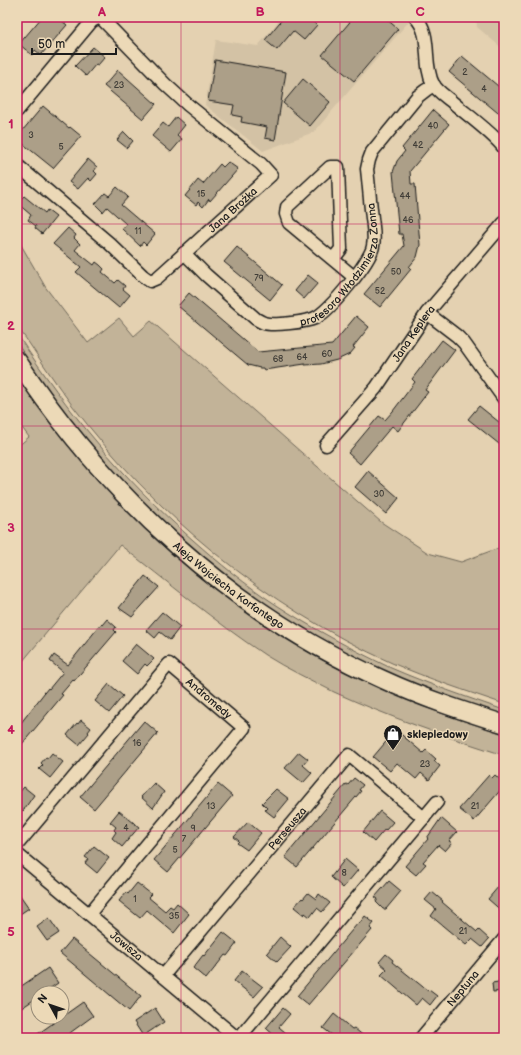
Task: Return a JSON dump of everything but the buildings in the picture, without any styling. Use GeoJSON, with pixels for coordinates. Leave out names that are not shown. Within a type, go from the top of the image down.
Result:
{"type":"FeatureCollection","features":[{"type":"Feature","properties":{"kind":"main road","name":"Aleja Wojciecha Korfantego"},"geometry":{"type":"LineString","coordinates":[[17,360],[58,418],[116,486],[190,557],[245,601],[290,631],[371,674],[436,701],[504,724]]}},
{"type":"Feature","properties":{"kind":"street","name":"Jana Brożka"},"geometry":{"type":"LineString","coordinates":[[17,111],[92,21],[100,17],[165,84],[188,105],[261,164],[271,175],[157,278],[150,281],[142,276],[109,243],[17,164]]}},
{"type":"Feature","properties":{"kind":"street"},"geometry":{"type":"LineString","coordinates":[[415,17],[420,21],[425,31],[427,65],[434,85],[497,140],[504,148]]}},
{"type":"Feature","properties":{"kind":"street","name":"profesora Włodzimierza Zonna"},"geometry":{"type":"LineString","coordinates":[[184,253],[206,275],[256,319],[264,324],[305,322],[315,319],[324,313],[365,264],[374,245],[367,170],[369,160],[379,143],[417,97],[434,85]]}},
{"type":"Feature","properties":{"kind":"street"},"geometry":{"type":"LineString","coordinates":[[333,259],[341,249],[338,168],[330,167],[288,207],[286,214],[289,223],[354,278]]}},
{"type":"Feature","properties":{"kind":"street","name":"Jana Keplera"},"geometry":{"type":"LineString","coordinates":[[326,445],[376,388],[427,313],[504,223]]}},
{"type":"Feature","properties":{"kind":"street"},"geometry":{"type":"LineString","coordinates":[[427,313],[464,343],[504,399]]}},
{"type":"Feature","properties":{"kind":"street","name":"Andromedy"},"geometry":{"type":"LineString","coordinates":[[17,845],[169,664],[244,728],[89,914]]}},
{"type":"Feature","properties":{"kind":"street","name":"Perseusza"},"geometry":{"type":"LineString","coordinates":[[163,976],[349,755],[424,818]]}},
{"type":"Feature","properties":{"kind":"street"},"geometry":{"type":"LineString","coordinates":[[238,1038],[438,802]]}},
{"type":"Feature","properties":{"kind":"street","name":"Jowisza"},"geometry":{"type":"LineString","coordinates":[[17,854],[238,1038]]}},
{"type":"Feature","properties":{"kind":"street","name":"Neptuna"},"geometry":{"type":"LineString","coordinates":[[421,1038],[504,939]]}},
{"type":"Feature","properties":{"kind":"shaded area"},"geometry":{"type":"Polygon","coordinates":[[[282,17],[406,17],[410,20],[314,132],[263,151],[205,105],[216,40],[258,46],[282,17]]]}},
{"type":"Feature","properties":{"kind":"shaded area"},"geometry":{"type":"Polygon","coordinates":[[[476,17],[504,17],[504,50],[477,27],[476,17]]]}},
{"type":"Feature","properties":{"kind":"shaded area"},"geometry":{"type":"Polygon","coordinates":[[[17,238],[46,288],[88,343],[119,318],[134,336],[151,321],[381,522],[428,553],[461,562],[504,546],[504,704],[406,669],[345,640],[300,614],[257,585],[216,554],[177,520],[140,484],[105,445],[66,397],[19,329],[16,319],[17,238]]]}},
{"type":"Feature","properties":{"kind":"shaded area"},"geometry":{"type":"Polygon","coordinates":[[[17,334],[36,363],[76,417],[120,468],[167,517],[233,574],[275,604],[346,646],[405,674],[504,710],[504,715],[417,685],[358,658],[298,626],[233,580],[197,551],[163,520],[130,488],[99,454],[70,418],[17,343],[17,334]]]}},
{"type":"Feature","properties":{"kind":"shaded area"},"geometry":{"type":"Polygon","coordinates":[[[17,376],[54,428],[94,476],[126,510],[160,543],[232,602],[309,652],[351,674],[393,694],[448,716],[504,734],[504,755],[439,734],[376,710],[334,692],[282,665],[228,629],[120,545],[17,668],[17,447],[29,437],[17,421],[17,376]]]}},
{"type":"Feature","properties":{"kind":"place","name":"sklepledowy"},"geometry":{"type":"Point","coordinates":[393,751]}}]}
